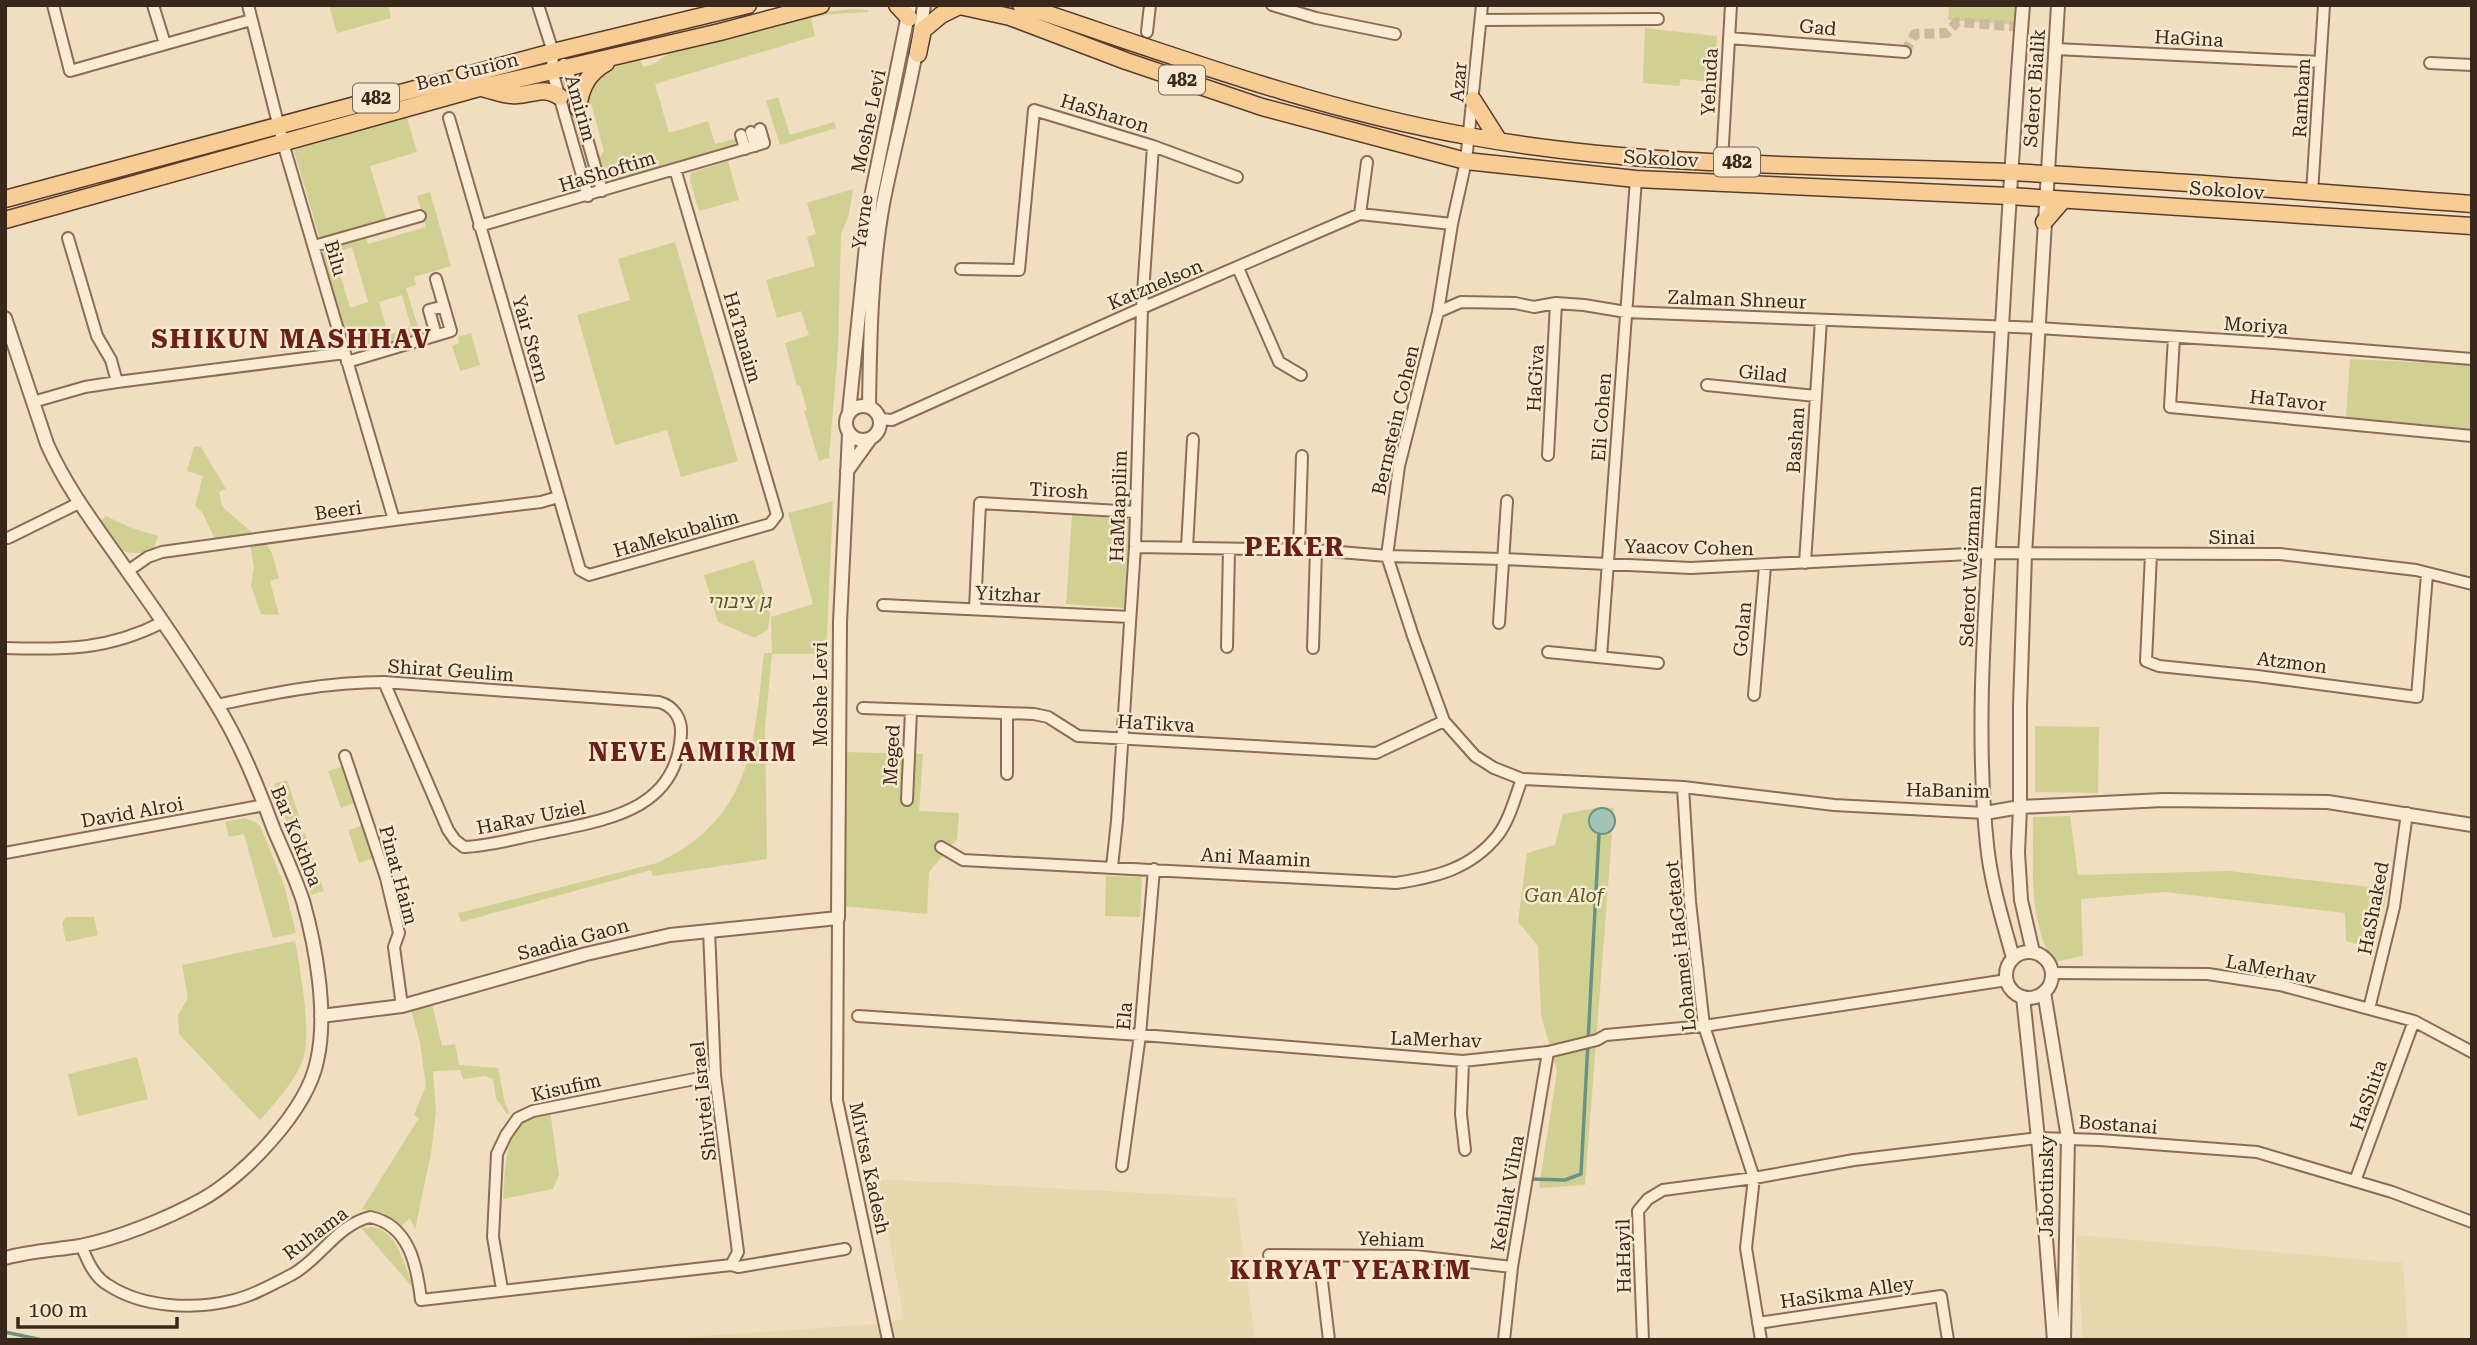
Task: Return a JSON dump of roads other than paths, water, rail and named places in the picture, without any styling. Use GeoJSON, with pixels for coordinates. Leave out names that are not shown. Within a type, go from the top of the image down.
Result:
{"type":"FeatureCollection","features":[{"type":"Feature","properties":{"kind":"main road","name":"Ben Gurion"},"geometry":{"type":"LineString","coordinates":[[5,199],[553,52],[748,5]]}},
{"type":"Feature","properties":{"kind":"main road","name":"Ben Gurion"},"geometry":{"type":"LineString","coordinates":[[5,220],[479,88],[720,32],[821,5]]}},
{"type":"Feature","properties":{"kind":"main road"},"geometry":{"type":"LineString","coordinates":[[897,5],[909,12]]}},
{"type":"Feature","properties":{"kind":"main road","name":"Sokolov"},"geometry":{"type":"LineString","coordinates":[[1021,5],[1276,90],[1470,137],[1499,141],[1635,157],[2047,174],[2472,204]]}},
{"type":"Feature","properties":{"kind":"main road"},"geometry":{"type":"LineString","coordinates":[[918,54],[923,30],[957,6]]}},
{"type":"Feature","properties":{"kind":"main road","name":"Sokolov"},"geometry":{"type":"LineString","coordinates":[[957,6],[1010,17],[1126,61],[1262,107],[1466,161],[1636,179],[2063,200],[2472,226]]}},
{"type":"Feature","properties":{"kind":"main road"},"geometry":{"type":"LineString","coordinates":[[578,108],[584,86],[593,69],[620,55]]}},
{"type":"Feature","properties":{"kind":"main road"},"geometry":{"type":"LineString","coordinates":[[479,88],[514,96],[527,92],[551,92],[560,97]]}},
{"type":"Feature","properties":{"kind":"main road"},"geometry":{"type":"LineString","coordinates":[[1473,100],[1499,141]]}},
{"type":"Feature","properties":{"kind":"main road"},"geometry":{"type":"LineString","coordinates":[[2044,222],[2063,200]]}},
{"type":"Feature","properties":{"kind":"street"},"geometry":{"type":"LineString","coordinates":[[53,5],[70,71],[251,20]]}},
{"type":"Feature","properties":{"kind":"street"},"geometry":{"type":"LineString","coordinates":[[153,5],[165,44]]}},
{"type":"Feature","properties":{"kind":"street","name":"Bilu"},"geometry":{"type":"LineString","coordinates":[[248,5],[283,143],[394,520]]}},
{"type":"Feature","properties":{"kind":"street"},"geometry":{"type":"LineString","coordinates":[[538,5],[553,52]]}},
{"type":"Feature","properties":{"kind":"street","name":"Yavne"},"geometry":{"type":"LineString","coordinates":[[869,407],[870,318],[883,205],[918,54],[924,5]]}},
{"type":"Feature","properties":{"kind":"street"},"geometry":{"type":"LineString","coordinates":[[1147,32],[1150,5]]}},
{"type":"Feature","properties":{"kind":"street"},"geometry":{"type":"LineString","coordinates":[[1272,5],[1316,18],[1395,34]]}},
{"type":"Feature","properties":{"kind":"street"},"geometry":{"type":"LineString","coordinates":[[1316,18],[1317,5]]}},
{"type":"Feature","properties":{"kind":"street","name":"Azar"},"geometry":{"type":"LineString","coordinates":[[1466,161],[1482,5]]}},
{"type":"Feature","properties":{"kind":"street","name":"Yehuda"},"geometry":{"type":"LineString","coordinates":[[1722,161],[1731,5]]}},
{"type":"Feature","properties":{"kind":"street","name":"Sderot Bialik"},"geometry":{"type":"LineString","coordinates":[[2011,172],[2023,5]]}},
{"type":"Feature","properties":{"kind":"street","name":"Sderot Bialik"},"geometry":{"type":"LineString","coordinates":[[2047,174],[2058,5]]}},
{"type":"Feature","properties":{"kind":"street","name":"Rambam"},"geometry":{"type":"LineString","coordinates":[[2312,193],[2324,5]]}},
{"type":"Feature","properties":{"kind":"street","name":"Moshe Levi"},"geometry":{"type":"LineString","coordinates":[[849,412],[871,197],[909,12]]}},
{"type":"Feature","properties":{"kind":"street"},"geometry":{"type":"LineString","coordinates":[[1481,20],[1658,19]]}},
{"type":"Feature","properties":{"kind":"street","name":"Gad"},"geometry":{"type":"LineString","coordinates":[[1729,38],[1905,52]]}},
{"type":"Feature","properties":{"kind":"street","name":"HaGina"},"geometry":{"type":"LineString","coordinates":[[2056,49],[2320,62]]}},
{"type":"Feature","properties":{"kind":"street","name":"Amirim"},"geometry":{"type":"LineString","coordinates":[[553,52],[578,108],[602,191]]}},
{"type":"Feature","properties":{"kind":"street"},"geometry":{"type":"LineString","coordinates":[[2430,63],[2472,65]]}},
{"type":"Feature","properties":{"kind":"street","name":"Amirim"},"geometry":{"type":"LineString","coordinates":[[560,69],[560,97],[588,196]]}},
{"type":"Feature","properties":{"kind":"street","name":"HaSharon"},"geometry":{"type":"LineString","coordinates":[[961,269],[1019,270],[1034,110],[1153,146],[1237,177]]}},
{"type":"Feature","properties":{"kind":"street","name":"Yair Stern"},"geometry":{"type":"LineString","coordinates":[[449,118],[580,570]]}},
{"type":"Feature","properties":{"kind":"street"},"geometry":{"type":"LineString","coordinates":[[751,132],[764,143],[750,147],[751,132]]}},
{"type":"Feature","properties":{"kind":"street","name":"HaMaapilim"},"geometry":{"type":"LineString","coordinates":[[1112,867],[1135,547],[1142,308],[1153,146]]}},
{"type":"Feature","properties":{"kind":"street","name":"HaShoftim"},"geometry":{"type":"LineString","coordinates":[[480,226],[750,147]]}},
{"type":"Feature","properties":{"kind":"street","name":"Bernstein Cohen"},"geometry":{"type":"LineString","coordinates":[[1444,721],[1387,556],[1399,466],[1438,312],[1452,224],[1466,161]]}},
{"type":"Feature","properties":{"kind":"street"},"geometry":{"type":"LineString","coordinates":[[1367,162],[1360,214],[1452,224]]}},
{"type":"Feature","properties":{"kind":"street","name":"HaTanaim"},"geometry":{"type":"LineString","coordinates":[[675,169],[777,515]]}},
{"type":"Feature","properties":{"kind":"street","name":"Sderot Weizmann"},"geometry":{"type":"LineString","coordinates":[[2011,172],[1989,553],[1982,733],[1985,813],[1994,887],[2013,958]]}},
{"type":"Feature","properties":{"kind":"street"},"geometry":{"type":"LineString","coordinates":[[2033,952],[2021,900],[2018,853],[2020,706],[2025,555],[2047,174]]}},
{"type":"Feature","properties":{"kind":"street","name":"Eli Cohen"},"geometry":{"type":"LineString","coordinates":[[1601,657],[1636,179]]}},
{"type":"Feature","properties":{"kind":"street","name":"Katznelson"},"geometry":{"type":"LineString","coordinates":[[880,419],[892,420],[1360,214]]}},
{"type":"Feature","properties":{"kind":"street"},"geometry":{"type":"LineString","coordinates":[[314,246],[420,216]]}},
{"type":"Feature","properties":{"kind":"street"},"geometry":{"type":"LineString","coordinates":[[68,238],[97,336],[111,360],[117,382]]}},
{"type":"Feature","properties":{"kind":"street"},"geometry":{"type":"LineString","coordinates":[[1238,268],[1279,362],[1301,376]]}},
{"type":"Feature","properties":{"kind":"street"},"geometry":{"type":"LineString","coordinates":[[33,402],[85,387],[117,382],[346,357],[451,331],[436,279]]}},
{"type":"Feature","properties":{"kind":"street","name":"Zalman Shneur"},"geometry":{"type":"LineString","coordinates":[[1438,312],[1461,302],[1515,303],[1534,307],[1556,303],[1626,312],[2038,328]]}},
{"type":"Feature","properties":{"kind":"street","name":"HaGiva"},"geometry":{"type":"LineString","coordinates":[[1548,455],[1556,303]]}},
{"type":"Feature","properties":{"kind":"street","name":"Bar Kokhba"},"geometry":{"type":"LineString","coordinates":[[5,318],[56,464],[79,503],[163,622],[217,705],[257,785],[305,909],[314,952],[321,1016],[317,1063],[301,1100],[272,1139],[241,1171],[203,1199],[128,1232],[81,1245],[5,1258]]}},
{"type":"Feature","properties":{"kind":"street","name":"Bashan"},"geometry":{"type":"LineString","coordinates":[[1805,563],[1821,320]]}},
{"type":"Feature","properties":{"kind":"street","name":"Moriya"},"geometry":{"type":"LineString","coordinates":[[2038,328],[2472,359]]}},
{"type":"Feature","properties":{"kind":"street","name":"HaTavor"},"geometry":{"type":"LineString","coordinates":[[2174,337],[2171,407],[2472,436]]}},
{"type":"Feature","properties":{"kind":"street","name":"Gilad"},"geometry":{"type":"LineString","coordinates":[[1707,386],[1816,396]]}},
{"type":"Feature","properties":{"kind":"street"},"geometry":{"type":"LineString","coordinates":[[847,471],[878,431],[880,419],[877,414],[869,407],[858,406],[849,412],[845,423],[849,434],[859,440],[870,439]]}},
{"type":"Feature","properties":{"kind":"street","name":"Moshe Levi"},"geometry":{"type":"LineString","coordinates":[[838,918],[840,622],[849,434]]}},
{"type":"Feature","properties":{"kind":"street"},"geometry":{"type":"LineString","coordinates":[[1187,548],[1194,439]]}},
{"type":"Feature","properties":{"kind":"street"},"geometry":{"type":"LineString","coordinates":[[1299,550],[1302,456]]}},
{"type":"Feature","properties":{"kind":"street","name":"Beeri"},"geometry":{"type":"LineString","coordinates":[[128,571],[148,557],[162,552],[541,502],[558,497]]}},
{"type":"Feature","properties":{"kind":"street"},"geometry":{"type":"LineString","coordinates":[[1499,623],[1507,501]]}},
{"type":"Feature","properties":{"kind":"street"},"geometry":{"type":"LineString","coordinates":[[8,538],[79,503]]}},
{"type":"Feature","properties":{"kind":"street","name":"Tirosh"},"geometry":{"type":"LineString","coordinates":[[975,609],[980,503],[1136,512]]}},
{"type":"Feature","properties":{"kind":"street","name":"HaMekubalim"},"geometry":{"type":"LineString","coordinates":[[580,570],[595,575],[770,524],[777,515]]}},
{"type":"Feature","properties":{"kind":"street","name":"Yaacov Cohen"},"geometry":{"type":"LineString","coordinates":[[1135,547],[1317,550],[1387,556],[1691,568],[1989,553]]}},
{"type":"Feature","properties":{"kind":"street"},"geometry":{"type":"LineString","coordinates":[[1227,647],[1229,549]]}},
{"type":"Feature","properties":{"kind":"street"},"geometry":{"type":"LineString","coordinates":[[1313,649],[1317,550]]}},
{"type":"Feature","properties":{"kind":"street","name":"Sinai"},"geometry":{"type":"LineString","coordinates":[[1989,553],[2280,554],[2416,570],[2472,584]]}},
{"type":"Feature","properties":{"kind":"street","name":"Atzmon"},"geometry":{"type":"LineString","coordinates":[[2151,554],[2146,661],[2159,666],[2417,697],[2427,574]]}},
{"type":"Feature","properties":{"kind":"street","name":"Golan"},"geometry":{"type":"LineString","coordinates":[[1754,695],[1765,566]]}},
{"type":"Feature","properties":{"kind":"street","name":"Yitzhar"},"geometry":{"type":"LineString","coordinates":[[883,605],[1130,617]]}},
{"type":"Feature","properties":{"kind":"street"},"geometry":{"type":"LineString","coordinates":[[5,648],[71,650],[126,638],[163,622]]}},
{"type":"Feature","properties":{"kind":"street"},"geometry":{"type":"LineString","coordinates":[[1548,652],[1658,663]]}},
{"type":"Feature","properties":{"kind":"street","name":"Shirat Geulim"},"geometry":{"type":"LineString","coordinates":[[217,705],[316,685],[384,682],[659,702],[666,704],[678,716]]}},
{"type":"Feature","properties":{"kind":"street","name":"HaRav Uziel"},"geometry":{"type":"LineString","coordinates":[[384,682],[448,830],[455,841],[464,847],[603,821],[630,811],[663,787],[676,764],[682,730],[678,716]]}},
{"type":"Feature","properties":{"kind":"street","name":"HaTikva"},"geometry":{"type":"LineString","coordinates":[[863,708],[1034,714],[1048,717],[1078,736],[1376,754],[1444,721]]}},
{"type":"Feature","properties":{"kind":"street","name":"Meged"},"geometry":{"type":"LineString","coordinates":[[907,800],[911,711]]}},
{"type":"Feature","properties":{"kind":"street"},"geometry":{"type":"LineString","coordinates":[[1006,715],[1007,774]]}},
{"type":"Feature","properties":{"kind":"street","name":"HaBanim"},"geometry":{"type":"LineString","coordinates":[[1444,721],[1475,756],[1494,768],[1522,779],[1683,788],[1834,805],[1985,813],[2020,807],[2163,800],[2328,803],[2472,825]]}},
{"type":"Feature","properties":{"kind":"street","name":"Pinat Haim"},"geometry":{"type":"LineString","coordinates":[[345,756],[386,878],[399,933],[394,947],[402,1006]]}},
{"type":"Feature","properties":{"kind":"street","name":"Ani Maamin"},"geometry":{"type":"LineString","coordinates":[[941,847],[963,860],[1396,883],[1436,876],[1462,865],[1498,835],[1522,779]]}},
{"type":"Feature","properties":{"kind":"street","name":"Lohamei HaGetaot"},"geometry":{"type":"LineString","coordinates":[[1683,788],[1691,907],[1704,1026],[1754,1178]]}},
{"type":"Feature","properties":{"kind":"street","name":"David Alroi"},"geometry":{"type":"LineString","coordinates":[[5,853],[265,806]]}},
{"type":"Feature","properties":{"kind":"street","name":"HaShaked"},"geometry":{"type":"LineString","coordinates":[[2369,1009],[2394,907],[2407,813]]}},
{"type":"Feature","properties":{"kind":"street","name":"Ela"},"geometry":{"type":"LineString","coordinates":[[1122,1166],[1140,1035],[1154,869]]}},
{"type":"Feature","properties":{"kind":"street","name":"Saadia Gaon"},"geometry":{"type":"LineString","coordinates":[[321,1016],[402,1006],[637,941],[709,930],[838,918]]}},
{"type":"Feature","properties":{"kind":"street","name":"Mivtsa Kadesh"},"geometry":{"type":"LineString","coordinates":[[838,918],[837,1100],[888,1340]]}},
{"type":"Feature","properties":{"kind":"street","name":"Shivtei Israel"},"geometry":{"type":"LineString","coordinates":[[709,930],[715,1075],[738,1252],[731,1265]]}},
{"type":"Feature","properties":{"kind":"street"},"geometry":{"type":"LineString","coordinates":[[2033,952],[2046,960],[2052,973],[2051,980],[2044,992],[2030,998],[2023,997],[2015,993],[2007,980],[2006,972],[2013,958],[2019,954],[2033,952]]}},
{"type":"Feature","properties":{"kind":"street","name":"LaMerhav"},"geometry":{"type":"LineString","coordinates":[[2052,973],[2208,974],[2280,985],[2414,1021],[2472,1052]]}},
{"type":"Feature","properties":{"kind":"street","name":"LaMerhav"},"geometry":{"type":"LineString","coordinates":[[858,1016],[1463,1061],[1548,1052],[1597,1040],[1606,1035],[1704,1026],[2007,980]]}},
{"type":"Feature","properties":{"kind":"street","name":"Jabotinsky"},"geometry":{"type":"LineString","coordinates":[[2044,992],[2068,1138],[2064,1340]]}},
{"type":"Feature","properties":{"kind":"street","name":"Jabotinsky"},"geometry":{"type":"LineString","coordinates":[[2023,997],[2038,1138],[2054,1340]]}},
{"type":"Feature","properties":{"kind":"street","name":"HaShita"},"geometry":{"type":"LineString","coordinates":[[2355,1181],[2414,1021]]}},
{"type":"Feature","properties":{"kind":"street","name":"Kehilat Vilna"},"geometry":{"type":"LineString","coordinates":[[1504,1340],[1512,1267],[1548,1052]]}},
{"type":"Feature","properties":{"kind":"street"},"geometry":{"type":"LineString","coordinates":[[1463,1061],[1461,1114],[1465,1150]]}},
{"type":"Feature","properties":{"kind":"street","name":"Kisufim"},"geometry":{"type":"LineString","coordinates":[[502,1289],[493,1237],[497,1154],[518,1118],[537,1110],[715,1075]]}},
{"type":"Feature","properties":{"kind":"street","name":"Bostanai"},"geometry":{"type":"LineString","coordinates":[[1754,1178],[1854,1160],[2038,1138],[2068,1138],[2257,1153],[2392,1192],[2472,1222]]}},
{"type":"Feature","properties":{"kind":"street"},"geometry":{"type":"LineString","coordinates":[[1754,1178],[1746,1248],[1761,1340]]}},
{"type":"Feature","properties":{"kind":"street","name":"HaHayil"},"geometry":{"type":"LineString","coordinates":[[1643,1340],[1639,1211],[1648,1199],[1663,1190],[1754,1178]]}},
{"type":"Feature","properties":{"kind":"street","name":"Ruhama"},"geometry":{"type":"LineString","coordinates":[[81,1245],[95,1273],[107,1285],[133,1297],[164,1304],[195,1306],[236,1300],[295,1272],[347,1227],[370,1217],[386,1222],[409,1249],[416,1264],[421,1300],[502,1289]]}},
{"type":"Feature","properties":{"kind":"street"},"geometry":{"type":"LineString","coordinates":[[502,1289],[731,1265],[738,1267],[845,1249]]}},
{"type":"Feature","properties":{"kind":"street","name":"Bar Kokhba"},"geometry":{"type":"LineString","coordinates":[[5,1251],[24,1253]]}},
{"type":"Feature","properties":{"kind":"street","name":"Yehiam"},"geometry":{"type":"LineString","coordinates":[[1269,1255],[1415,1256],[1512,1267]]}},
{"type":"Feature","properties":{"kind":"street"},"geometry":{"type":"LineString","coordinates":[[1319,1256],[1329,1340]]}},
{"type":"Feature","properties":{"kind":"street","name":"HaSikma Alley"},"geometry":{"type":"LineString","coordinates":[[1758,1323],[1941,1296],[1948,1340]]}},
{"type":"Feature","properties":{"kind":"waterway"},"geometry":{"type":"LineString","coordinates":[[1529,1179],[1565,1180],[1581,1174],[1599,834]]}},
{"type":"Feature","properties":{"kind":"waterway"},"geometry":{"type":"LineString","coordinates":[[5,1332],[42,1340]]}},
{"type":"Feature","properties":{"kind":"tunnel"},"geometry":{"type":"LineString","coordinates":[[1905,52],[1915,34],[1947,33],[1957,22],[2021,27]]}},
{"type":"Feature","properties":{"kind":"district","name":"SHIKUN MASHHAV"},"geometry":{"type":"Point","coordinates":[292,339]}},
{"type":"Feature","properties":{"kind":"district","name":"PEKER"},"geometry":{"type":"Point","coordinates":[1295,547]}},
{"type":"Feature","properties":{"kind":"district","name":"NEVE AMIRIM"},"geometry":{"type":"Point","coordinates":[693,752]}},
{"type":"Feature","properties":{"kind":"district","name":"KIRYAT YEARIM"},"geometry":{"type":"Point","coordinates":[1351,1270]}},
{"type":"Feature","properties":{"kind":"park label","name":"גן ציבורי"},"geometry":{"type":"Point","coordinates":[739,601]}},
{"type":"Feature","properties":{"kind":"park label","name":"Gan Alof"},"geometry":{"type":"Point","coordinates":[1564,895]}}]}
